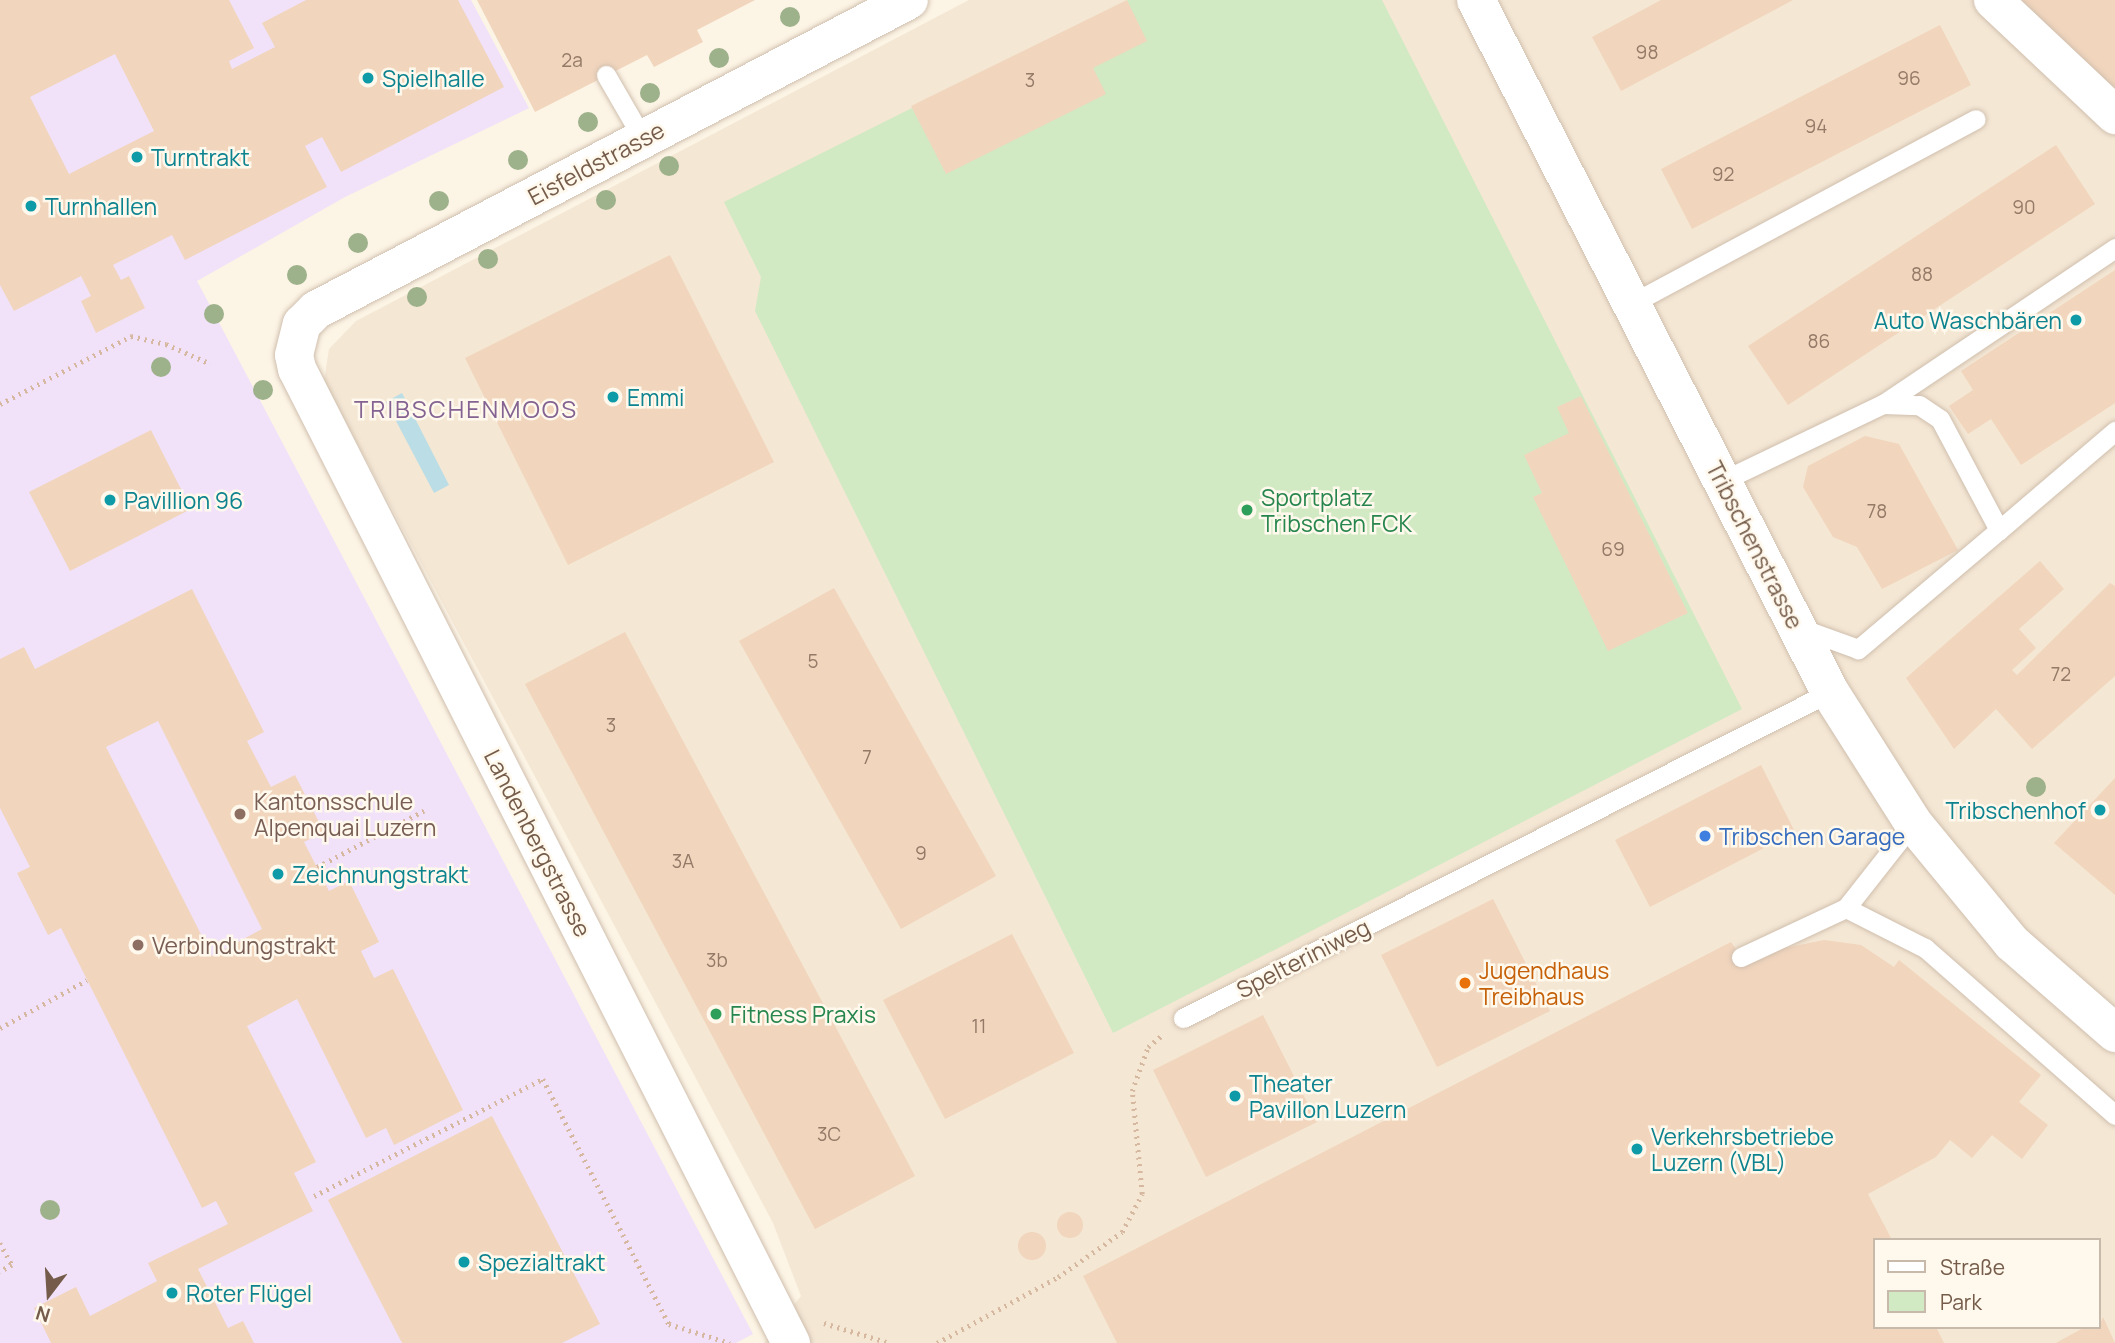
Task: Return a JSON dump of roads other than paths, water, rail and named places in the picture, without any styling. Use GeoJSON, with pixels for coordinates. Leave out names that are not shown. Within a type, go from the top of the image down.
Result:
{"type":"FeatureCollection","features":[{"type":"Feature","properties":{"kind":"street","name":"Eisfeldstrasse"},"geometry":{"type":"LineString","coordinates":[[296,341],[302,324],[316,310],[909,0]]}},
{"type":"Feature","properties":{"kind":"street","name":"Tribschenstrasse"},"geometry":{"type":"LineString","coordinates":[[1476,0],[1830,692],[1913,823],[2012,943],[2115,1033]]}},
{"type":"Feature","properties":{"kind":"street"},"geometry":{"type":"LineString","coordinates":[[1993,0],[2115,115]]}},
{"type":"Feature","properties":{"kind":"street","name":"Landenbergstrasse"},"geometry":{"type":"LineString","coordinates":[[296,341],[297,369],[788,1338]]}},
{"type":"Feature","properties":{"kind":"lane"},"geometry":{"type":"LineString","coordinates":[[607,75],[643,139]]}},
{"type":"Feature","properties":{"kind":"lane"},"geometry":{"type":"LineString","coordinates":[[1631,304],[1976,119]]}},
{"type":"Feature","properties":{"kind":"lane"},"geometry":{"type":"LineString","coordinates":[[1721,481],[1882,404],[2115,248]]}},
{"type":"Feature","properties":{"kind":"lane"},"geometry":{"type":"LineString","coordinates":[[1882,404],[1919,405],[1940,419],[1999,530]]}},
{"type":"Feature","properties":{"kind":"lane"},"geometry":{"type":"LineString","coordinates":[[1796,626],[1858,649],[2115,431]]}},
{"type":"Feature","properties":{"kind":"lane","name":"Spelteriniweg"},"geometry":{"type":"LineString","coordinates":[[1183,1018],[1830,692]]}},
{"type":"Feature","properties":{"kind":"lane"},"geometry":{"type":"LineString","coordinates":[[1741,957],[1846,908],[1913,823]]}},
{"type":"Feature","properties":{"kind":"lane"},"geometry":{"type":"LineString","coordinates":[[1846,908],[1925,948],[2115,1115]]}},
{"type":"Feature","properties":{"kind":"water"},"geometry":{"type":"Polygon","coordinates":[[[402,393],[449,485],[434,493],[386,402],[402,393]]]}},
{"type":"Feature","properties":{"kind":"place","name":"Spielhalle"},"geometry":{"type":"Point","coordinates":[368,78]}},
{"type":"Feature","properties":{"kind":"place","name":"Turntrakt"},"geometry":{"type":"Point","coordinates":[137,157]}},
{"type":"Feature","properties":{"kind":"place","name":"Turnhallen"},"geometry":{"type":"Point","coordinates":[31,206]}},
{"type":"Feature","properties":{"kind":"place","name":"Auto Waschbären"},"geometry":{"type":"Point","coordinates":[2076,320]}},
{"type":"Feature","properties":{"kind":"place","name":"Emmi"},"geometry":{"type":"Point","coordinates":[613,397]}},
{"type":"Feature","properties":{"kind":"place","name":"Pavillion 96"},"geometry":{"type":"Point","coordinates":[110,500]}},
{"type":"Feature","properties":{"kind":"place","name":"Sportplatz Tribschen FCK"},"geometry":{"type":"Point","coordinates":[1247,510]}},
{"type":"Feature","properties":{"kind":"place","name":"Tribschenhof"},"geometry":{"type":"Point","coordinates":[2100,810]}},
{"type":"Feature","properties":{"kind":"place","name":"Kantonsschule Alpenquai Luzern"},"geometry":{"type":"Point","coordinates":[240,814]}},
{"type":"Feature","properties":{"kind":"place","name":"Tribschen Garage"},"geometry":{"type":"Point","coordinates":[1705,836]}},
{"type":"Feature","properties":{"kind":"place","name":"Zeichnungstrakt"},"geometry":{"type":"Point","coordinates":[278,874]}},
{"type":"Feature","properties":{"kind":"place","name":"Verbindungstrakt"},"geometry":{"type":"Point","coordinates":[138,945]}},
{"type":"Feature","properties":{"kind":"place","name":"Jugendhaus Treibhaus"},"geometry":{"type":"Point","coordinates":[1465,983]}},
{"type":"Feature","properties":{"kind":"place","name":"Fitness Praxis"},"geometry":{"type":"Point","coordinates":[716,1014]}},
{"type":"Feature","properties":{"kind":"place","name":"Theater Pavillon Luzern"},"geometry":{"type":"Point","coordinates":[1235,1096]}},
{"type":"Feature","properties":{"kind":"place","name":"Verkehrsbetriebe Luzern (VBL)"},"geometry":{"type":"Point","coordinates":[1637,1149]}},
{"type":"Feature","properties":{"kind":"place","name":"Spezialtrakt"},"geometry":{"type":"Point","coordinates":[464,1262]}},
{"type":"Feature","properties":{"kind":"place","name":"Roter Flügel"},"geometry":{"type":"Point","coordinates":[172,1293]}},
{"type":"Feature","properties":{"kind":"district","name":"TRIBSCHENMOOS"},"geometry":{"type":"Point","coordinates":[466,409]}}]}
